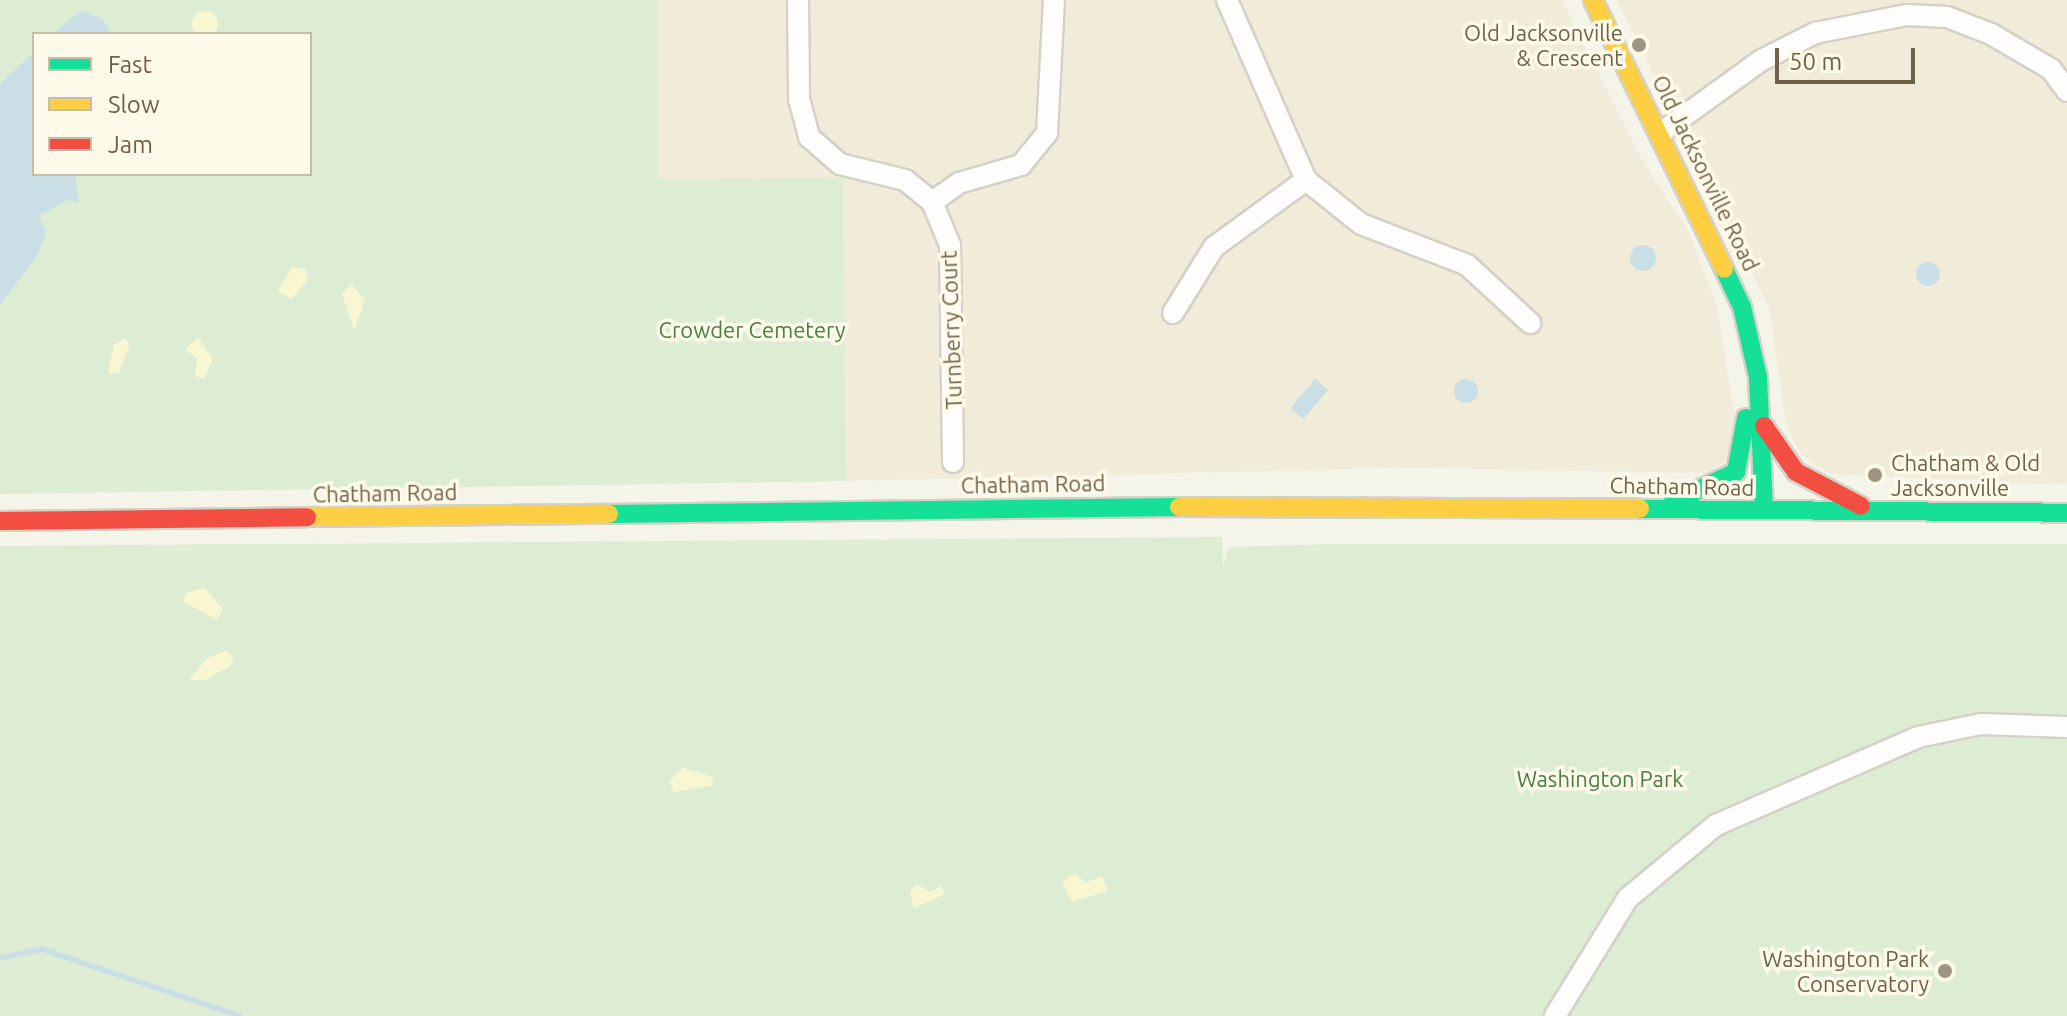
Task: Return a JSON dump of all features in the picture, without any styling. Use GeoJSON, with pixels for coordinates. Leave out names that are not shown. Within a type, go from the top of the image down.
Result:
{"type":"FeatureCollection","features":[{"type":"Feature","properties":{"kind":"main road","name":"Old Jacksonville Road"},"geometry":{"type":"LineString","coordinates":[[1593,0],[1662,132],[1742,307],[1762,422],[1764,510]]}},
{"type":"Feature","properties":{"kind":"main road"},"geometry":{"type":"LineString","coordinates":[[1652,509],[1707,491],[1742,462],[1747,428],[1736,333],[1742,307]]}},
{"type":"Feature","properties":{"kind":"main road"},"geometry":{"type":"LineString","coordinates":[[1762,422],[1807,481],[1873,511]]}},
{"type":"Feature","properties":{"kind":"main road","name":"Chatham Road"},"geometry":{"type":"LineString","coordinates":[[0,521],[1220,506],[2067,513]]}},
{"type":"Feature","properties":{"kind":"street"},"geometry":{"type":"LineString","coordinates":[[798,0],[801,115],[814,145],[846,166],[905,180],[932,202],[959,183],[1021,165],[1047,133],[1054,0]]}},
{"type":"Feature","properties":{"kind":"street"},"geometry":{"type":"LineString","coordinates":[[1227,0],[1306,180],[1361,224],[1467,265],[1530,323]]}},
{"type":"Feature","properties":{"kind":"street"},"geometry":{"type":"LineString","coordinates":[[1662,132],[1760,61],[1815,33],[1907,15],[1947,17],[1991,34],[2051,69],[2067,91]]}},
{"type":"Feature","properties":{"kind":"street"},"geometry":{"type":"LineString","coordinates":[[1173,313],[1214,247],[1306,180]]}},
{"type":"Feature","properties":{"kind":"street","name":"Turnberry Court"},"geometry":{"type":"LineString","coordinates":[[932,202],[953,262],[953,462]]}},
{"type":"Feature","properties":{"kind":"street"},"geometry":{"type":"LineString","coordinates":[[1555,1016],[1628,898],[1716,825],[1918,737],[1985,724],[2067,727]]}},
{"type":"Feature","properties":{"kind":"shaded area"},"geometry":{"type":"Polygon","coordinates":[[[657,0],[1562,0],[1641,158],[1688,231],[1717,306],[1736,427],[1725,462],[1707,473],[1403,468],[846,481],[843,178],[658,180],[657,0]]]}},
{"type":"Feature","properties":{"kind":"shaded area"},"geometry":{"type":"Polygon","coordinates":[[[1617,0],[2067,0],[2067,485],[1831,474],[1800,453],[1786,424],[1770,310],[1617,0]]]}},
{"type":"Feature","properties":{"kind":"shaded area"},"geometry":{"type":"Polygon","coordinates":[[[82,10],[102,19],[110,32],[54,32],[82,10]]]}},
{"type":"Feature","properties":{"kind":"shaded area"},"geometry":{"type":"Polygon","coordinates":[[[32,54],[32,176],[75,176],[79,203],[68,200],[39,216],[46,232],[38,254],[0,305],[0,84],[32,54]]]}},
{"type":"Feature","properties":{"kind":"shaded area"},"geometry":{"type":"Polygon","coordinates":[[[1643,245],[1652,249],[1656,258],[1652,267],[1643,271],[1634,267],[1630,258],[1634,249],[1643,245]]]}},
{"type":"Feature","properties":{"kind":"shaded area"},"geometry":{"type":"Polygon","coordinates":[[[1928,262],[1939,269],[1940,274],[1933,285],[1928,286],[1917,279],[1916,274],[1923,263],[1928,262]]]}},
{"type":"Feature","properties":{"kind":"shaded area"},"geometry":{"type":"Polygon","coordinates":[[[1315,379],[1328,390],[1304,419],[1291,408],[1315,379]]]}},
{"type":"Feature","properties":{"kind":"shaded area"},"geometry":{"type":"Polygon","coordinates":[[[1466,379],[1475,382],[1478,391],[1475,400],[1466,403],[1457,400],[1454,391],[1457,382],[1466,379]]]}},
{"type":"Feature","properties":{"kind":"green space","name":"Crowder Cemetery"},"geometry":{"type":"Polygon","coordinates":[[[0,0],[657,0],[658,179],[843,178],[846,481],[0,494],[0,0]]]}},
{"type":"Feature","properties":{"kind":"green space","name":"Washington Park"},"geometry":{"type":"Polygon","coordinates":[[[1222,537],[1223,567],[1229,547],[1338,544],[2067,544],[2067,1016],[0,1016],[0,546],[1222,537]]]}},
{"type":"Feature","properties":{"kind":"sand"},"geometry":{"type":"Polygon","coordinates":[[[200,12],[210,12],[217,19],[215,32],[195,32],[193,29],[193,19],[200,12]]]}},
{"type":"Feature","properties":{"kind":"sand"},"geometry":{"type":"Polygon","coordinates":[[[292,267],[306,270],[308,280],[291,299],[278,291],[292,267]]]}},
{"type":"Feature","properties":{"kind":"sand"},"geometry":{"type":"Polygon","coordinates":[[[351,284],[365,300],[354,330],[342,294],[351,284]]]}},
{"type":"Feature","properties":{"kind":"sand"},"geometry":{"type":"Polygon","coordinates":[[[198,338],[213,359],[204,379],[195,376],[197,359],[186,349],[198,338]]]}},
{"type":"Feature","properties":{"kind":"sand"},"geometry":{"type":"Polygon","coordinates":[[[125,339],[130,344],[119,373],[108,374],[114,344],[125,339]]]}},
{"type":"Feature","properties":{"kind":"sand"},"geometry":{"type":"Polygon","coordinates":[[[204,588],[223,609],[217,620],[183,602],[186,593],[204,588]]]}},
{"type":"Feature","properties":{"kind":"sand"},"geometry":{"type":"Polygon","coordinates":[[[226,651],[234,657],[230,666],[205,680],[189,680],[207,658],[226,651]]]}},
{"type":"Feature","properties":{"kind":"sand"},"geometry":{"type":"Polygon","coordinates":[[[683,768],[711,776],[714,785],[674,792],[669,781],[683,768]]]}},
{"type":"Feature","properties":{"kind":"sand"},"geometry":{"type":"Polygon","coordinates":[[[1076,873],[1085,883],[1102,876],[1108,891],[1072,902],[1062,882],[1076,873]]]}},
{"type":"Feature","properties":{"kind":"sand"},"geometry":{"type":"Polygon","coordinates":[[[917,884],[930,892],[942,885],[945,894],[914,908],[910,892],[917,884]]]}},
{"type":"Feature","properties":{"kind":"waterway"},"geometry":{"type":"LineString","coordinates":[[0,958],[42,949],[240,1016]]}},
{"type":"Feature","properties":{"kind":"traffic: fast"},"geometry":{"type":"LineString","coordinates":[[1724,269],[1742,307],[1758,377],[1764,510]]}},
{"type":"Feature","properties":{"kind":"traffic: fast"},"geometry":{"type":"LineString","coordinates":[[1673,502],[1736,472],[1746,418]]}},
{"type":"Feature","properties":{"kind":"traffic: fast"},"geometry":{"type":"LineString","coordinates":[[609,514],[1179,507]]}},
{"type":"Feature","properties":{"kind":"traffic: fast"},"geometry":{"type":"LineString","coordinates":[[1640,509],[2067,513]]}},
{"type":"Feature","properties":{"kind":"traffic: slow"},"geometry":{"type":"LineString","coordinates":[[1593,0],[1724,269]]}},
{"type":"Feature","properties":{"kind":"traffic: slow"},"geometry":{"type":"LineString","coordinates":[[1179,507],[1640,509]]}},
{"type":"Feature","properties":{"kind":"traffic: slow"},"geometry":{"type":"LineString","coordinates":[[307,517],[609,514]]}},
{"type":"Feature","properties":{"kind":"traffic: jam"},"geometry":{"type":"LineString","coordinates":[[1764,426],[1796,472],[1861,506]]}},
{"type":"Feature","properties":{"kind":"traffic: jam"},"geometry":{"type":"LineString","coordinates":[[0,521],[307,517]]}},
{"type":"Feature","properties":{"kind":"place","name":"Old Jacksonville & Crescent"},"geometry":{"type":"Point","coordinates":[1639,45]}},
{"type":"Feature","properties":{"kind":"place","name":"Chatham & Old Jacksonville"},"geometry":{"type":"Point","coordinates":[1875,475]}},
{"type":"Feature","properties":{"kind":"place","name":"Washington Park Conservatory"},"geometry":{"type":"Point","coordinates":[1945,971]}}]}
